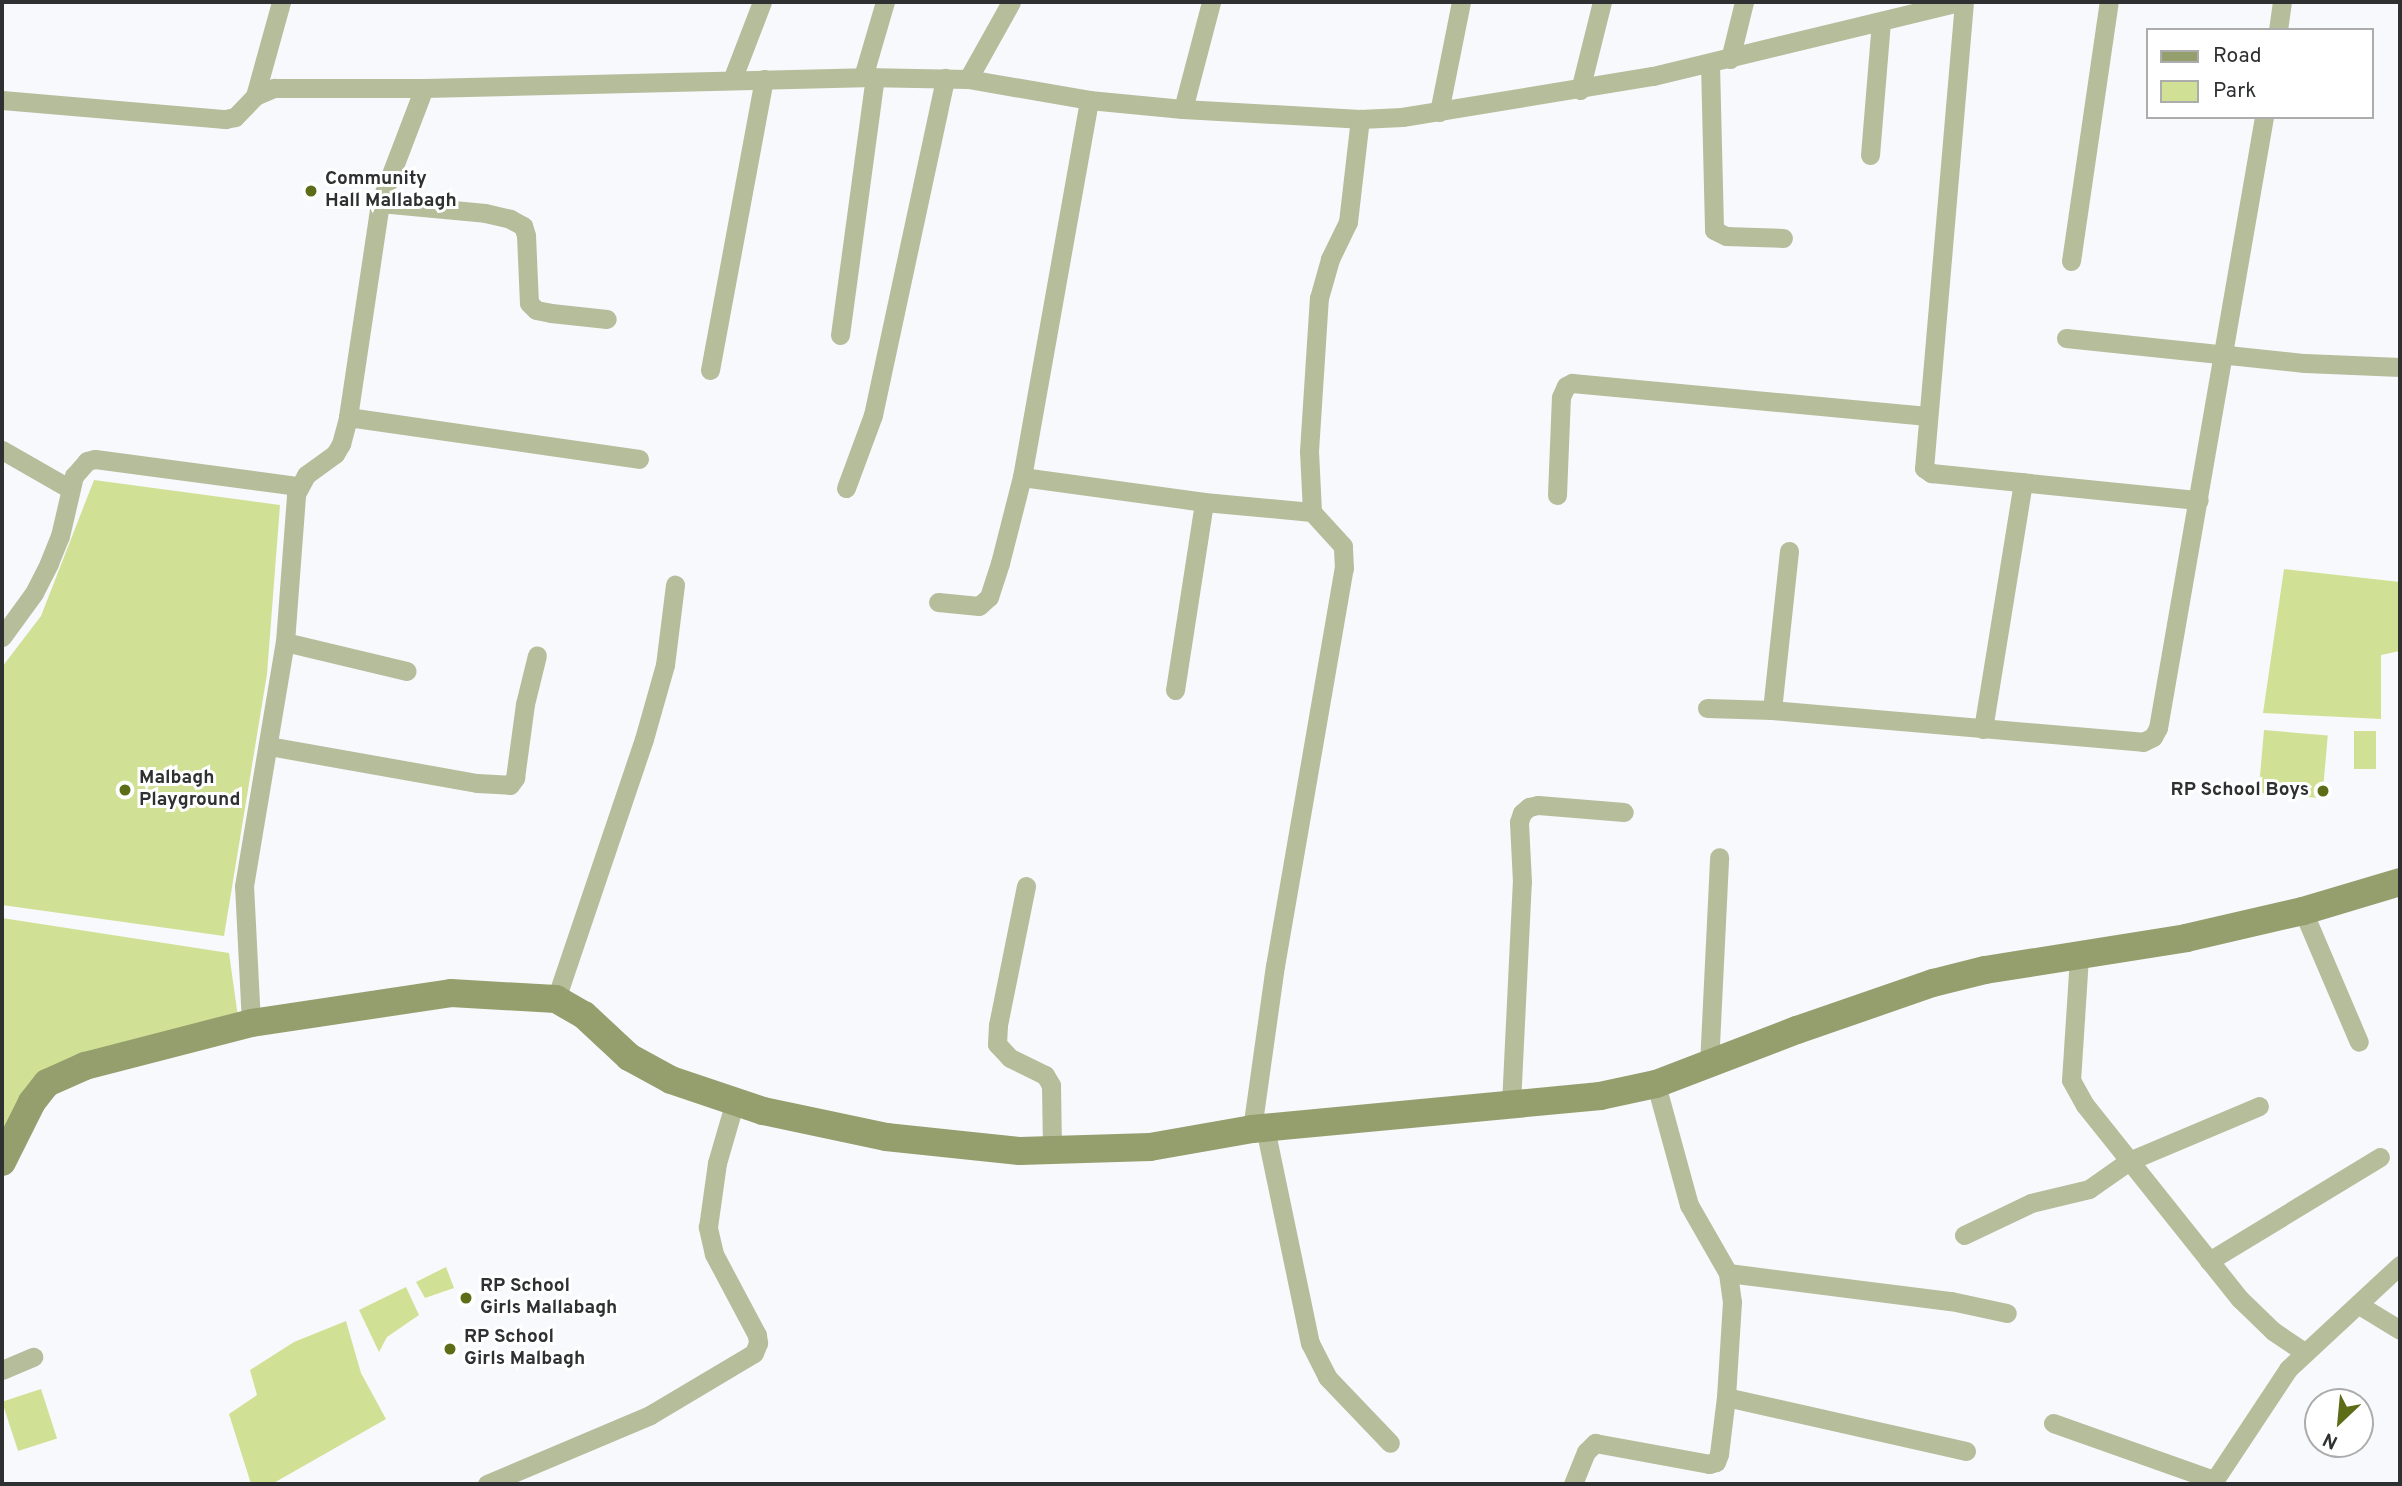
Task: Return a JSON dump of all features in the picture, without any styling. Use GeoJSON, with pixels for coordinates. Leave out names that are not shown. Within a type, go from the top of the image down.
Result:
{"type":"FeatureCollection","features":[{"type":"Feature","properties":{"kind":"street"},"geometry":{"type":"LineString","coordinates":[[2,100],[225,119],[243,112],[255,96],[281,2]]}},
{"type":"Feature","properties":{"kind":"street"},"geometry":{"type":"LineString","coordinates":[[732,80],[762,2]]}},
{"type":"Feature","properties":{"kind":"street"},"geometry":{"type":"LineString","coordinates":[[840,335],[869,77],[885,2]]}},
{"type":"Feature","properties":{"kind":"street"},"geometry":{"type":"LineString","coordinates":[[968,79],[1011,2]]}},
{"type":"Feature","properties":{"kind":"street"},"geometry":{"type":"LineString","coordinates":[[1184,109],[1210,2]]}},
{"type":"Feature","properties":{"kind":"street"},"geometry":{"type":"LineString","coordinates":[[1439,112],[1461,2]]}},
{"type":"Feature","properties":{"kind":"street"},"geometry":{"type":"LineString","coordinates":[[1580,90],[1602,2]]}},
{"type":"Feature","properties":{"kind":"street"},"geometry":{"type":"LineString","coordinates":[[1730,59],[1744,2]]}},
{"type":"Feature","properties":{"kind":"street"},"geometry":{"type":"LineString","coordinates":[[255,96],[274,88],[424,88],[764,79],[945,78],[968,79],[1089,100],[1184,109],[1360,119],[1439,112],[1580,90],[1710,64],[1962,2],[1924,468],[1931,473],[2199,500]]}},
{"type":"Feature","properties":{"kind":"street"},"geometry":{"type":"LineString","coordinates":[[2071,261],[2109,2]]}},
{"type":"Feature","properties":{"kind":"street"},"geometry":{"type":"LineString","coordinates":[[2278,28],[2282,2]]}},
{"type":"Feature","properties":{"kind":"street"},"geometry":{"type":"LineString","coordinates":[[1870,155],[1881,22]]}},
{"type":"Feature","properties":{"kind":"street"},"geometry":{"type":"LineString","coordinates":[[1710,64],[1714,230],[1726,236],[1783,237]]}},
{"type":"Feature","properties":{"kind":"street"},"geometry":{"type":"LineString","coordinates":[[846,488],[873,415],[945,78]]}},
{"type":"Feature","properties":{"kind":"street"},"geometry":{"type":"LineString","coordinates":[[710,370],[764,79]]}},
{"type":"Feature","properties":{"kind":"street"},"geometry":{"type":"LineString","coordinates":[[251,1023],[244,886],[285,642],[298,486],[306,475],[335,454],[341,444],[348,417],[380,203],[424,88]]}},
{"type":"Feature","properties":{"kind":"street"},"geometry":{"type":"LineString","coordinates":[[938,602],[979,606],[989,597],[1022,477],[1089,100]]}},
{"type":"Feature","properties":{"kind":"street"},"geometry":{"type":"LineString","coordinates":[[1360,119],[1348,222],[1330,259],[1319,298],[1310,439],[1312,512],[1343,546],[1344,568],[1275,966],[1258,1128],[1310,1343],[1327,1377],[1390,1443]]}},
{"type":"Feature","properties":{"kind":"street"},"geometry":{"type":"LineString","coordinates":[[1707,708],[1772,710],[2143,742],[2153,737],[2158,728],[2199,500],[2264,119]]}},
{"type":"Feature","properties":{"kind":"street"},"geometry":{"type":"LineString","coordinates":[[380,203],[485,213],[510,219],[523,226],[526,235],[529,303],[536,310],[607,319]]}},
{"type":"Feature","properties":{"kind":"street"},"geometry":{"type":"LineString","coordinates":[[2066,338],[2305,363],[2400,367]]}},
{"type":"Feature","properties":{"kind":"street"},"geometry":{"type":"LineString","coordinates":[[1557,495],[1561,397],[1566,386],[1572,383],[1927,416]]}},
{"type":"Feature","properties":{"kind":"street"},"geometry":{"type":"LineString","coordinates":[[348,417],[639,459]]}},
{"type":"Feature","properties":{"kind":"street"},"geometry":{"type":"LineString","coordinates":[[2,450],[71,489]]}},
{"type":"Feature","properties":{"kind":"street"},"geometry":{"type":"LineString","coordinates":[[2,637],[34,593],[49,563],[60,536],[71,489],[80,465],[95,459],[298,486]]}},
{"type":"Feature","properties":{"kind":"street"},"geometry":{"type":"LineString","coordinates":[[1022,477],[1204,502],[1312,512]]}},
{"type":"Feature","properties":{"kind":"street"},"geometry":{"type":"LineString","coordinates":[[1983,729],[2022,482]]}},
{"type":"Feature","properties":{"kind":"street"},"geometry":{"type":"LineString","coordinates":[[1175,690],[1204,502]]}},
{"type":"Feature","properties":{"kind":"street"},"geometry":{"type":"LineString","coordinates":[[1772,710],[1789,551]]}},
{"type":"Feature","properties":{"kind":"street"},"geometry":{"type":"LineString","coordinates":[[556,999],[644,739],[665,665],[675,585]]}},
{"type":"Feature","properties":{"kind":"street"},"geometry":{"type":"LineString","coordinates":[[285,642],[407,671]]}},
{"type":"Feature","properties":{"kind":"street"},"geometry":{"type":"LineString","coordinates":[[269,746],[498,787],[510,785],[514,778],[537,655]]}},
{"type":"Feature","properties":{"kind":"street"},"geometry":{"type":"LineString","coordinates":[[1511,1104],[1522,882],[1519,822],[1522,813],[1529,807],[1538,806],[1624,812]]}},
{"type":"Feature","properties":{"kind":"street"},"geometry":{"type":"LineString","coordinates":[[1709,1065],[1719,857]]}},
{"type":"Feature","properties":{"kind":"street"},"geometry":{"type":"LineString","coordinates":[[4,1152],[32,1102],[47,1083],[85,1066],[251,1023],[451,993],[556,999],[584,1015],[629,1057],[671,1080],[763,1111],[886,1137],[1020,1151],[1150,1147],[1258,1128],[1600,1096],[1656,1084],[1797,1030],[1933,983],[1985,970],[2186,938],[2303,911],[2400,882]]}},
{"type":"Feature","properties":{"kind":"street"},"geometry":{"type":"LineString","coordinates":[[1026,886],[998,1025],[997,1044],[1010,1058],[1045,1075],[1051,1085],[1052,1151]]}},
{"type":"Feature","properties":{"kind":"street"},"geometry":{"type":"LineString","coordinates":[[2303,911],[2359,1042]]}},
{"type":"Feature","properties":{"kind":"street"},"geometry":{"type":"LineString","coordinates":[[2079,957],[2071,1080],[2085,1105],[2239,1299],[2273,1331],[2304,1352]]}},
{"type":"Feature","properties":{"kind":"street"},"geometry":{"type":"LineString","coordinates":[[1573,1484],[1586,1452],[1594,1444],[1688,1462],[1716,1462],[1727,1397],[1732,1302],[1728,1273],[1689,1205],[1656,1084]]}},
{"type":"Feature","properties":{"kind":"street"},"geometry":{"type":"LineString","coordinates":[[487,1484],[650,1415],[754,1353],[758,1343],[757,1335],[714,1254],[708,1227],[717,1163],[735,1101]]}},
{"type":"Feature","properties":{"kind":"street"},"geometry":{"type":"LineString","coordinates":[[1964,1235],[2031,1203],[2089,1189],[2129,1161],[2259,1106]]}},
{"type":"Feature","properties":{"kind":"street"},"geometry":{"type":"LineString","coordinates":[[2209,1261],[2380,1157]]}},
{"type":"Feature","properties":{"kind":"street"},"geometry":{"type":"LineString","coordinates":[[2053,1423],[2213,1482],[2288,1369],[2400,1265]]}},
{"type":"Feature","properties":{"kind":"street"},"geometry":{"type":"LineString","coordinates":[[1728,1273],[1951,1301],[2007,1313]]}},
{"type":"Feature","properties":{"kind":"street"},"geometry":{"type":"LineString","coordinates":[[2359,1305],[2400,1330]]}},
{"type":"Feature","properties":{"kind":"street"},"geometry":{"type":"LineString","coordinates":[[2,1370],[33,1357]]}},
{"type":"Feature","properties":{"kind":"street"},"geometry":{"type":"LineString","coordinates":[[1727,1397],[1966,1451]]}},
{"type":"Feature","properties":{"kind":"green space","name":"Malbagh Playground"},"geometry":{"type":"Polygon","coordinates":[[[94,480],[280,505],[267,674],[224,936],[2,905],[2,667],[41,616],[94,480]]]}},
{"type":"Feature","properties":{"kind":"green space"},"geometry":{"type":"Polygon","coordinates":[[[2284,569],[2400,582],[2400,651],[2381,655],[2381,719],[2263,713],[2284,569]]]}},
{"type":"Feature","properties":{"kind":"green space"},"geometry":{"type":"Polygon","coordinates":[[[2264,730],[2328,736],[2322,798],[2259,793],[2264,730]]]}},
{"type":"Feature","properties":{"kind":"green space"},"geometry":{"type":"Polygon","coordinates":[[[2354,731],[2376,731],[2376,769],[2354,769],[2354,731]]]}},
{"type":"Feature","properties":{"kind":"green space"},"geometry":{"type":"Polygon","coordinates":[[[2,918],[229,953],[238,1017],[72,1059],[2,1135],[2,918]]]}},
{"type":"Feature","properties":{"kind":"green space"},"geometry":{"type":"Polygon","coordinates":[[[446,1267],[454,1288],[425,1298],[416,1282],[446,1267]]]}},
{"type":"Feature","properties":{"kind":"green space"},"geometry":{"type":"Polygon","coordinates":[[[406,1287],[419,1315],[387,1337],[379,1352],[359,1310],[406,1287]]]}},
{"type":"Feature","properties":{"kind":"green space"},"geometry":{"type":"Polygon","coordinates":[[[346,1321],[361,1373],[386,1419],[272,1484],[251,1484],[229,1414],[257,1395],[250,1370],[294,1342],[346,1321]]]}},
{"type":"Feature","properties":{"kind":"green space"},"geometry":{"type":"Polygon","coordinates":[[[41,1389],[57,1438],[18,1451],[2,1402],[41,1389]]]}},
{"type":"Feature","properties":{"kind":"place","name":"Community Hall Mallabagh"},"geometry":{"type":"Point","coordinates":[311,191]}},
{"type":"Feature","properties":{"kind":"place","name":"Malbagh Playground"},"geometry":{"type":"Point","coordinates":[125,790]}},
{"type":"Feature","properties":{"kind":"place","name":"RP School Boys"},"geometry":{"type":"Point","coordinates":[2323,791]}},
{"type":"Feature","properties":{"kind":"place","name":"RP School Girls Mallabagh"},"geometry":{"type":"Point","coordinates":[466,1298]}},
{"type":"Feature","properties":{"kind":"place","name":"RP School Girls Malbagh"},"geometry":{"type":"Point","coordinates":[450,1349]}}]}
